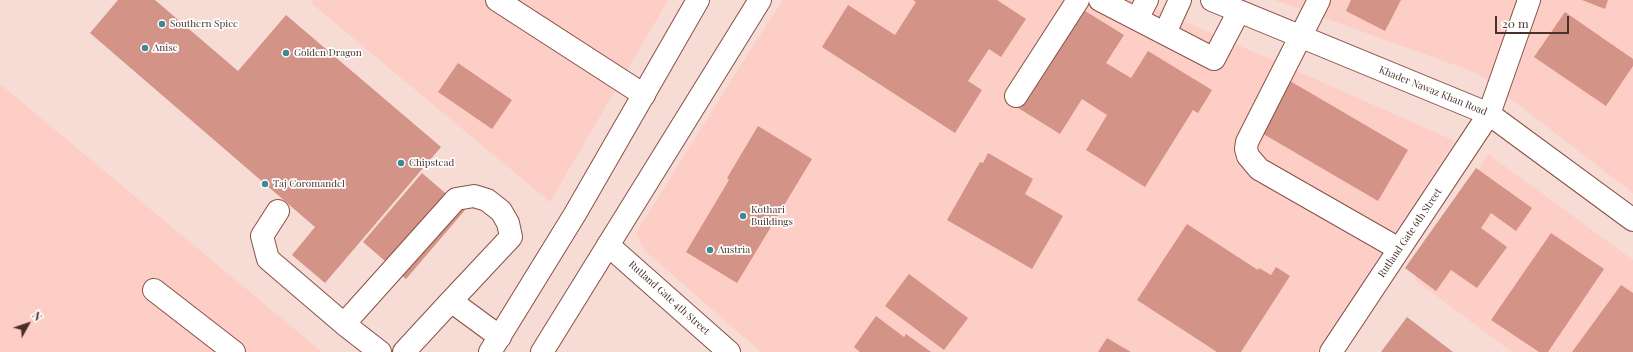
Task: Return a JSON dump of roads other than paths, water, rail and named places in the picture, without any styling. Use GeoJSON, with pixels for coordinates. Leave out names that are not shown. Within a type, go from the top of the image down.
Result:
{"type":"FeatureCollection","features":[{"type":"Feature","properties":{"kind":"street"},"geometry":{"type":"LineString","coordinates":[[497,0],[644,95]]}},
{"type":"Feature","properties":{"kind":"street"},"geometry":{"type":"LineString","coordinates":[[451,301],[495,344],[575,214],[698,0]]}},
{"type":"Feature","properties":{"kind":"street"},"geometry":{"type":"LineString","coordinates":[[542,352],[760,0]]}},
{"type":"Feature","properties":{"kind":"street"},"geometry":{"type":"LineString","coordinates":[[1016,96],[1078,0]]}},
{"type":"Feature","properties":{"kind":"street"},"geometry":{"type":"LineString","coordinates":[[1100,0],[1142,9],[1165,33],[1219,62],[1239,11]]}},
{"type":"Feature","properties":{"kind":"street"},"geometry":{"type":"LineString","coordinates":[[1165,33],[1180,0]]}},
{"type":"Feature","properties":{"kind":"street","name":"Khader Nawaz Khan Road"},"geometry":{"type":"LineString","coordinates":[[1212,0],[1489,114],[1633,220]]}},
{"type":"Feature","properties":{"kind":"street"},"geometry":{"type":"LineString","coordinates":[[1319,0],[1247,142],[1246,149],[1248,156],[1260,169],[1399,249]]}},
{"type":"Feature","properties":{"kind":"street","name":"Rutland Gate 6th Street"},"geometry":{"type":"LineString","coordinates":[[1331,352],[1489,114],[1529,0]]}},
{"type":"Feature","properties":{"kind":"street"},"geometry":{"type":"LineString","coordinates":[[344,324],[456,199],[474,196],[487,200],[501,211],[508,223],[511,237],[404,352]]}},
{"type":"Feature","properties":{"kind":"street"},"geometry":{"type":"LineString","coordinates":[[278,210],[262,236],[268,258],[344,324],[380,352]]}},
{"type":"Feature","properties":{"kind":"street","name":"Rutland Gate 4th Street"},"geometry":{"type":"LineString","coordinates":[[608,245],[729,352]]}},
{"type":"Feature","properties":{"kind":"street"},"geometry":{"type":"LineString","coordinates":[[154,290],[234,352]]}},
{"type":"Feature","properties":{"kind":"place","name":"Southern Spice"},"geometry":{"type":"Point","coordinates":[162,24]}},
{"type":"Feature","properties":{"kind":"place","name":"Anise"},"geometry":{"type":"Point","coordinates":[145,48]}},
{"type":"Feature","properties":{"kind":"place","name":"Golden Dragon"},"geometry":{"type":"Point","coordinates":[286,53]}},
{"type":"Feature","properties":{"kind":"place","name":"Chipstead"},"geometry":{"type":"Point","coordinates":[401,163]}},
{"type":"Feature","properties":{"kind":"place","name":"Taj Coromandel"},"geometry":{"type":"Point","coordinates":[265,184]}},
{"type":"Feature","properties":{"kind":"place","name":"Kothari Buildings"},"geometry":{"type":"Point","coordinates":[743,216]}},
{"type":"Feature","properties":{"kind":"place","name":"Austria"},"geometry":{"type":"Point","coordinates":[710,250]}}]}
